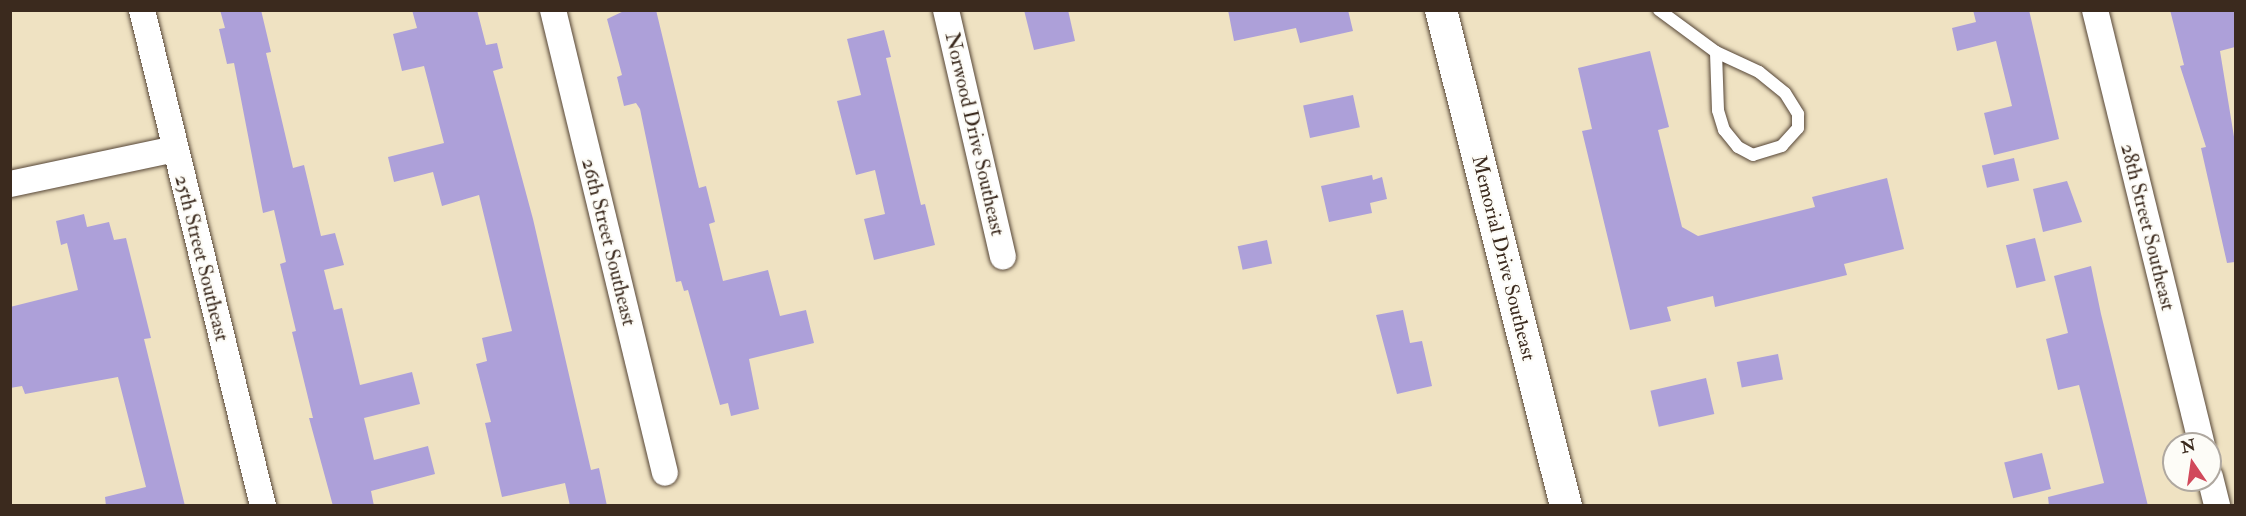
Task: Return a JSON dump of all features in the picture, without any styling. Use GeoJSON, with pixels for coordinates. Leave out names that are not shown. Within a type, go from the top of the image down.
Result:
{"type":"FeatureCollection","features":[{"type":"Feature","properties":{"kind":"street","name":"25th Street Southeast"},"geometry":{"type":"LineString","coordinates":[[141,10],[262,506]]}},
{"type":"Feature","properties":{"kind":"street","name":"26th Street Southeast"},"geometry":{"type":"LineString","coordinates":[[553,10],[665,473]]}},
{"type":"Feature","properties":{"kind":"street","name":"Norwood Drive Southeast"},"geometry":{"type":"LineString","coordinates":[[946,10],[1003,257]]}},
{"type":"Feature","properties":{"kind":"street","name":"28th Street Southeast"},"geometry":{"type":"LineString","coordinates":[[2095,10],[2199,432]]}},
{"type":"Feature","properties":{"kind":"street","name":"Memorial Drive Southeast"},"geometry":{"type":"LineString","coordinates":[[1442,11],[1566,506]]}},
{"type":"Feature","properties":{"kind":"street"},"geometry":{"type":"LineString","coordinates":[[10,184],[175,150]]}},
{"type":"Feature","properties":{"kind":"lane"},"geometry":{"type":"LineString","coordinates":[[1659,10],[1716,52],[1759,72],[1785,93],[1798,114],[1798,129],[1782,146],[1753,155],[1738,147],[1724,130],[1718,110],[1716,52]]}},
{"type":"Feature","properties":{"kind":"building"},"geometry":{"type":"Polygon","coordinates":[[[220,10],[261,10],[271,52],[266,53],[293,168],[304,165],[321,236],[335,233],[344,265],[324,270],[334,310],[342,308],[360,385],[412,372],[420,404],[364,418],[374,460],[428,446],[435,474],[371,491],[374,506],[333,506],[309,418],[313,418],[292,332],[296,331],[280,264],[286,262],[274,210],[263,213],[234,63],[227,64],[219,29],[225,28],[220,10]]]}},
{"type":"Feature","properties":{"kind":"building"},"geometry":{"type":"Polygon","coordinates":[[[412,10],[477,10],[486,45],[497,43],[503,68],[493,71],[533,219],[591,470],[599,468],[607,506],[570,506],[565,483],[502,497],[485,423],[491,422],[476,364],[487,361],[482,338],[512,331],[479,195],[442,206],[433,172],[394,182],[388,157],[444,143],[424,66],[402,71],[393,34],[417,28],[412,10]]]}},
{"type":"Feature","properties":{"kind":"building"},"geometry":{"type":"Polygon","coordinates":[[[626,10],[656,10],[699,188],[706,186],[715,222],[709,224],[723,281],[768,270],[780,316],[806,310],[814,343],[749,359],[759,409],[731,416],[728,403],[720,405],[688,290],[684,291],[681,281],[676,282],[640,109],[636,103],[624,106],[617,77],[622,75],[607,19],[626,10]]]}},
{"type":"Feature","properties":{"kind":"building"},"geometry":{"type":"Polygon","coordinates":[[[1024,10],[1068,10],[1075,41],[1034,50],[1024,10]]]}},
{"type":"Feature","properties":{"kind":"building"},"geometry":{"type":"Polygon","coordinates":[[[1228,10],[1348,10],[1353,31],[1300,43],[1296,28],[1234,41],[1228,10]]]}},
{"type":"Feature","properties":{"kind":"building"},"geometry":{"type":"Polygon","coordinates":[[[1973,10],[2029,10],[2059,139],[1994,155],[1984,113],[2012,106],[1996,41],[1957,51],[1952,28],[1976,22],[1973,10]]]}},
{"type":"Feature","properties":{"kind":"building"},"geometry":{"type":"Polygon","coordinates":[[[2170,10],[2235,10],[2235,47],[2220,51],[2235,143],[2235,262],[2227,263],[2201,148],[2206,147],[2180,66],[2184,65],[2170,10]]]}},
{"type":"Feature","properties":{"kind":"building"},"geometry":{"type":"Polygon","coordinates":[[[884,30],[891,57],[886,58],[921,205],[925,204],[935,245],[874,260],[864,219],[885,214],[875,170],[856,175],[837,101],[861,95],[847,39],[884,30]]]}},
{"type":"Feature","properties":{"kind":"building"},"geometry":{"type":"Polygon","coordinates":[[[1650,51],[1669,127],[1658,130],[1682,227],[1698,236],[1815,207],[1812,197],[1887,178],[1904,249],[1844,264],[1847,275],[1715,307],[1713,296],[1667,307],[1671,321],[1630,330],[1582,131],[1592,129],[1578,68],[1650,51]]]}},
{"type":"Feature","properties":{"kind":"building"},"geometry":{"type":"Polygon","coordinates":[[[1353,95],[1360,127],[1310,138],[1303,106],[1353,95]]]}},
{"type":"Feature","properties":{"kind":"building"},"geometry":{"type":"Polygon","coordinates":[[[2014,158],[2019,180],[1987,188],[1982,165],[2014,158]]]}},
{"type":"Feature","properties":{"kind":"building"},"geometry":{"type":"Polygon","coordinates":[[[1372,175],[1373,180],[1382,177],[1387,199],[1370,203],[1372,213],[1329,222],[1321,186],[1372,175]]]}},
{"type":"Feature","properties":{"kind":"building"},"geometry":{"type":"Polygon","coordinates":[[[2067,181],[2082,222],[2043,232],[2033,189],[2067,181]]]}},
{"type":"Feature","properties":{"kind":"building"},"geometry":{"type":"Polygon","coordinates":[[[84,214],[87,227],[109,222],[114,240],[126,238],[151,338],[144,339],[185,506],[106,506],[105,497],[146,487],[118,377],[25,394],[22,386],[10,388],[10,307],[78,290],[67,243],[61,245],[56,221],[84,214]]]}},
{"type":"Feature","properties":{"kind":"building"},"geometry":{"type":"Polygon","coordinates":[[[2035,238],[2046,281],[2017,288],[2006,245],[2035,238]]]}},
{"type":"Feature","properties":{"kind":"building"},"geometry":{"type":"Polygon","coordinates":[[[1267,240],[1272,263],[1243,270],[1238,246],[1267,240]]]}},
{"type":"Feature","properties":{"kind":"building"},"geometry":{"type":"Polygon","coordinates":[[[2091,266],[2148,506],[2049,506],[2048,497],[2104,483],[2079,385],[2058,390],[2046,339],[2068,333],[2054,276],[2091,266]]]}},
{"type":"Feature","properties":{"kind":"building"},"geometry":{"type":"Polygon","coordinates":[[[1403,310],[1410,343],[1422,341],[1432,386],[1397,394],[1376,315],[1403,310]]]}},
{"type":"Feature","properties":{"kind":"building"},"geometry":{"type":"Polygon","coordinates":[[[1778,354],[1783,380],[1742,388],[1737,362],[1778,354]]]}},
{"type":"Feature","properties":{"kind":"building"},"geometry":{"type":"Polygon","coordinates":[[[1706,378],[1714,414],[1659,427],[1650,391],[1706,378]]]}},
{"type":"Feature","properties":{"kind":"building"},"geometry":{"type":"Polygon","coordinates":[[[2042,453],[2051,489],[2013,498],[2004,462],[2042,453]]]}}]}
